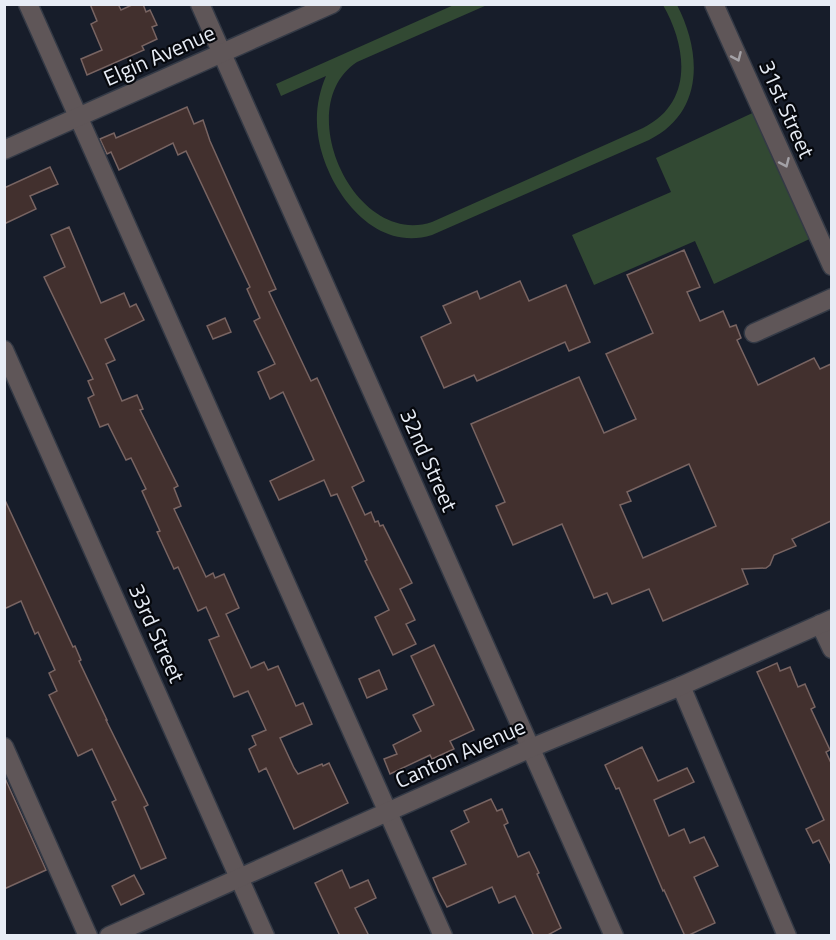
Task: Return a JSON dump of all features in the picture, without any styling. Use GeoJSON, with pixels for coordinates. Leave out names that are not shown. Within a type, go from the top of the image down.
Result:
{"type":"FeatureCollection","features":[{"type":"Feature","properties":{"kind":"street"},"geometry":{"type":"LineString","coordinates":[[28,4],[443,936]]}},
{"type":"Feature","properties":{"kind":"street","name":"32nd Street"},"geometry":{"type":"LineString","coordinates":[[200,4],[614,936]]}},
{"type":"Feature","properties":{"kind":"street","name":"Elgin Avenue"},"geometry":{"type":"LineString","coordinates":[[4,150],[332,4]]}},
{"type":"Feature","properties":{"kind":"street","name":"31st Street"},"geometry":{"type":"LineString","coordinates":[[714,4],[831,266]]}},
{"type":"Feature","properties":{"kind":"street"},"geometry":{"type":"LineString","coordinates":[[754,333],[831,298]]}},
{"type":"Feature","properties":{"kind":"street","name":"33rd Street"},"geometry":{"type":"LineString","coordinates":[[4,350],[265,936]]}},
{"type":"Feature","properties":{"kind":"street"},"geometry":{"type":"LineString","coordinates":[[826,621],[831,649]]}},
{"type":"Feature","properties":{"kind":"street","name":"Canton Avenue"},"geometry":{"type":"LineString","coordinates":[[109,936],[531,748],[681,686],[826,621]]}},
{"type":"Feature","properties":{"kind":"street"},"geometry":{"type":"LineString","coordinates":[[681,686],[787,936]]}},
{"type":"Feature","properties":{"kind":"street"},"geometry":{"type":"LineString","coordinates":[[4,747],[88,936]]}},
{"type":"Feature","properties":{"kind":"green space"},"geometry":{"type":"Polygon","coordinates":[[[456,4],[487,5],[357,62],[338,83],[329,109],[331,139],[340,168],[356,194],[378,214],[404,224],[432,222],[643,128],[659,117],[671,104],[678,89],[681,73],[681,56],[677,38],[663,5],[677,5],[691,43],[694,62],[689,98],[680,114],[667,128],[649,140],[432,235],[410,238],[390,235],[371,225],[355,211],[341,194],[330,175],[322,155],[317,127],[318,105],[326,76],[281,96],[276,84],[456,4]]]}},
{"type":"Feature","properties":{"kind":"green space"},"geometry":{"type":"Polygon","coordinates":[[[761,109],[818,235],[714,284],[695,241],[594,285],[572,235],[671,192],[656,158],[761,109]]]}},
{"type":"Feature","properties":{"kind":"building"},"geometry":{"type":"Polygon","coordinates":[[[90,4],[118,4],[121,10],[134,4],[143,4],[146,12],[150,10],[157,25],[152,27],[157,39],[142,46],[144,50],[87,75],[81,59],[102,50],[91,24],[97,21],[90,4]]]}},
{"type":"Feature","properties":{"kind":"building"},"geometry":{"type":"Polygon","coordinates":[[[187,107],[194,124],[203,120],[210,141],[276,289],[269,292],[311,381],[317,378],[364,481],[352,487],[365,515],[371,512],[375,522],[378,521],[380,526],[383,525],[412,583],[400,589],[415,620],[406,624],[416,644],[393,655],[375,617],[389,610],[365,561],[367,560],[337,494],[331,496],[324,480],[279,500],[270,481],[314,460],[283,392],[270,399],[258,372],[275,364],[254,321],[260,318],[247,289],[250,287],[186,151],[178,155],[173,143],[119,170],[111,152],[107,154],[100,139],[114,133],[116,138],[187,107]]]}},
{"type":"Feature","properties":{"kind":"building"},"geometry":{"type":"Polygon","coordinates":[[[50,167],[58,184],[30,196],[36,209],[4,224],[4,188],[50,167]]]}},
{"type":"Feature","properties":{"kind":"building"},"geometry":{"type":"Polygon","coordinates":[[[69,227],[101,303],[124,293],[130,307],[136,304],[144,320],[105,339],[115,360],[106,364],[122,401],[137,395],[143,409],[140,410],[178,486],[174,488],[181,506],[174,509],[206,577],[213,573],[215,578],[224,574],[239,608],[226,614],[251,668],[264,662],[268,670],[278,666],[296,706],[303,703],[312,724],[280,738],[294,768],[298,774],[329,763],[348,803],[294,829],[266,768],[259,772],[249,749],[256,745],[252,736],[266,730],[248,691],[234,697],[209,640],[219,636],[206,607],[198,611],[178,567],[174,569],[142,491],[146,489],[131,458],[126,460],[108,424],[100,427],[88,398],[94,395],[88,381],[93,379],[44,277],[65,267],[51,235],[69,227]]]}},
{"type":"Feature","properties":{"kind":"building"},"geometry":{"type":"Polygon","coordinates":[[[684,250],[700,287],[687,292],[700,321],[723,311],[730,327],[736,325],[741,338],[737,340],[758,385],[814,358],[820,369],[831,364],[831,521],[792,539],[796,546],[774,555],[770,565],[766,568],[742,569],[748,584],[663,621],[649,589],[612,604],[607,593],[594,598],[562,524],[513,545],[496,506],[505,502],[471,424],[579,377],[604,433],[636,419],[606,354],[653,333],[627,275],[684,250]],[[689,464],[627,492],[631,501],[620,505],[643,558],[716,526],[689,464]]]}},
{"type":"Feature","properties":{"kind":"building"},"geometry":{"type":"Polygon","coordinates":[[[520,281],[529,301],[566,285],[590,342],[569,351],[565,342],[477,381],[474,375],[444,388],[421,337],[451,323],[443,306],[477,291],[480,299],[520,281]]]}},
{"type":"Feature","properties":{"kind":"building"},"geometry":{"type":"Polygon","coordinates":[[[225,318],[231,332],[213,339],[207,326],[225,318]]]}},
{"type":"Feature","properties":{"kind":"building"},"geometry":{"type":"Polygon","coordinates":[[[4,498],[73,647],[75,646],[81,660],[79,661],[106,720],[148,805],[144,807],[166,858],[141,869],[112,802],[116,800],[92,749],[78,756],[49,695],[57,691],[49,673],[55,670],[38,632],[35,634],[21,601],[4,609],[4,498]]]}},
{"type":"Feature","properties":{"kind":"building"},"geometry":{"type":"Polygon","coordinates":[[[434,645],[474,730],[450,741],[454,749],[432,759],[430,755],[390,774],[384,759],[397,754],[393,745],[421,731],[413,715],[434,705],[411,656],[434,645]]]}},
{"type":"Feature","properties":{"kind":"building"},"geometry":{"type":"Polygon","coordinates":[[[777,663],[780,671],[790,667],[798,687],[805,684],[815,707],[811,709],[830,750],[826,752],[831,763],[831,865],[819,840],[813,843],[806,829],[824,820],[757,672],[777,663]]]}},
{"type":"Feature","properties":{"kind":"building"},"geometry":{"type":"Polygon","coordinates":[[[379,670],[387,689],[367,698],[359,679],[379,670]]]}},
{"type":"Feature","properties":{"kind":"building"},"geometry":{"type":"Polygon","coordinates":[[[642,747],[658,781],[687,768],[694,782],[654,800],[669,836],[684,829],[690,843],[704,837],[718,866],[694,877],[715,923],[687,936],[663,891],[619,788],[616,789],[605,765],[642,747]]]}},
{"type":"Feature","properties":{"kind":"building"},"geometry":{"type":"Polygon","coordinates":[[[4,776],[46,870],[4,889],[4,776]]]}},
{"type":"Feature","properties":{"kind":"building"},"geometry":{"type":"Polygon","coordinates":[[[491,799],[497,811],[502,809],[508,823],[504,825],[518,857],[529,852],[539,873],[537,874],[561,928],[546,936],[534,936],[515,896],[499,903],[492,887],[447,907],[433,878],[466,864],[451,831],[469,822],[464,811],[491,799]]]}},
{"type":"Feature","properties":{"kind":"building"},"geometry":{"type":"Polygon","coordinates":[[[342,870],[350,888],[368,880],[376,898],[355,908],[369,936],[340,936],[315,883],[342,870]]]}},
{"type":"Feature","properties":{"kind":"building"},"geometry":{"type":"Polygon","coordinates":[[[134,875],[144,894],[121,905],[112,886],[134,875]]]}}]}
